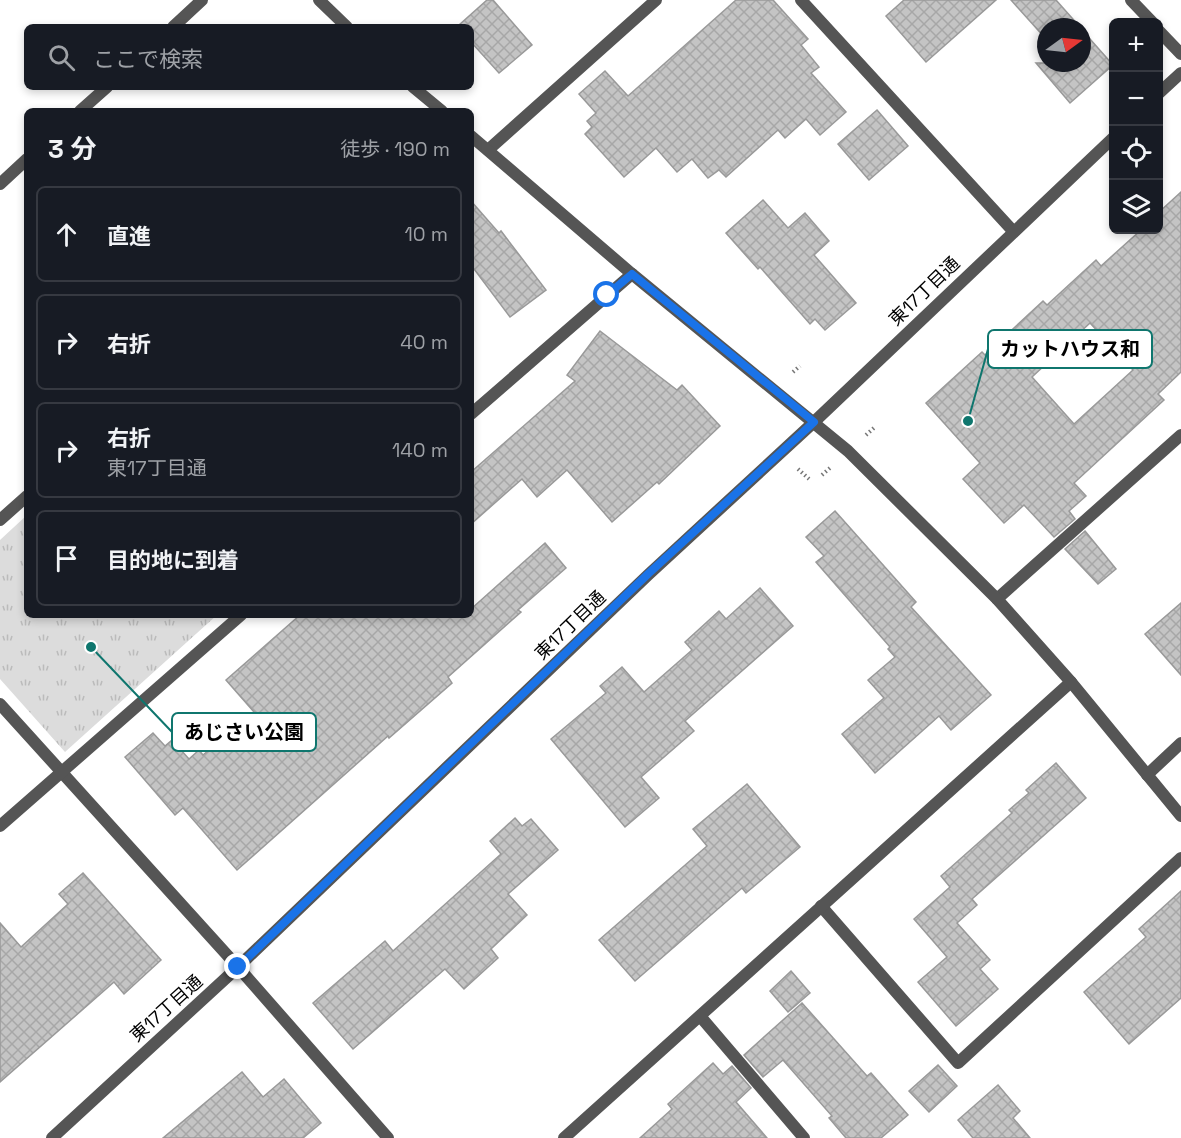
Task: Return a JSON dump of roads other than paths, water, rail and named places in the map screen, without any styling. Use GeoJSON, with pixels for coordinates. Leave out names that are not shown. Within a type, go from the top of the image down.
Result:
{"type":"FeatureCollection","features":[{"type":"Feature","properties":{"kind":"street"},"geometry":{"type":"LineString","coordinates":[[176,24],[202,0]]}},
{"type":"Feature","properties":{"kind":"street"},"geometry":{"type":"LineString","coordinates":[[319,0],[344,24]]}},
{"type":"Feature","properties":{"kind":"street"},"geometry":{"type":"LineString","coordinates":[[488,150],[656,0]]}},
{"type":"Feature","properties":{"kind":"street"},"geometry":{"type":"LineString","coordinates":[[801,0],[1013,231]]}},
{"type":"Feature","properties":{"kind":"street"},"geometry":{"type":"LineString","coordinates":[[1131,0],[1148,18]]}},
{"type":"Feature","properties":{"kind":"street"},"geometry":{"type":"LineString","coordinates":[[1163,35],[1181,54]]}},
{"type":"Feature","properties":{"kind":"street"},"geometry":{"type":"LineString","coordinates":[[1163,89],[1181,73]]}},
{"type":"Feature","properties":{"kind":"street"},"geometry":{"type":"LineString","coordinates":[[83,108],[104,90]]}},
{"type":"Feature","properties":{"kind":"street"},"geometry":{"type":"LineString","coordinates":[[417,90],[438,108]]}},
{"type":"Feature","properties":{"kind":"street"},"geometry":{"type":"LineString","coordinates":[[474,138],[632,274],[848,451],[997,599],[1071,682],[1181,816]]}},
{"type":"Feature","properties":{"kind":"street","name":"東17丁目通"},"geometry":{"type":"LineString","coordinates":[[51,1138],[238,967],[648,574],[814,422],[1109,140]]}},
{"type":"Feature","properties":{"kind":"street"},"geometry":{"type":"LineString","coordinates":[[0,184],[24,162]]}},
{"type":"Feature","properties":{"kind":"street"},"geometry":{"type":"LineString","coordinates":[[474,411],[632,274]]}},
{"type":"Feature","properties":{"kind":"street"},"geometry":{"type":"LineString","coordinates":[[997,599],[1181,435]]}},
{"type":"Feature","properties":{"kind":"street"},"geometry":{"type":"LineString","coordinates":[[0,520],[24,499]]}},
{"type":"Feature","properties":{"kind":"street"},"geometry":{"type":"LineString","coordinates":[[0,826],[238,618]]}},
{"type":"Feature","properties":{"kind":"street"},"geometry":{"type":"LineString","coordinates":[[564,1138],[1071,682]]}},
{"type":"Feature","properties":{"kind":"street"},"geometry":{"type":"LineString","coordinates":[[0,704],[238,967],[388,1138]]}},
{"type":"Feature","properties":{"kind":"street"},"geometry":{"type":"LineString","coordinates":[[1147,775],[1181,743]]}},
{"type":"Feature","properties":{"kind":"street"},"geometry":{"type":"LineString","coordinates":[[821,906],[958,1063],[1181,858]]}},
{"type":"Feature","properties":{"kind":"street"},"geometry":{"type":"LineString","coordinates":[[700,1016],[804,1138]]}},
{"type":"Feature","properties":{"kind":"place","name":"カットハウス和"},"geometry":{"type":"Point","coordinates":[968,421]}},
{"type":"Feature","properties":{"kind":"place","name":"あじさい公園"},"geometry":{"type":"Point","coordinates":[91,647]}}]}
